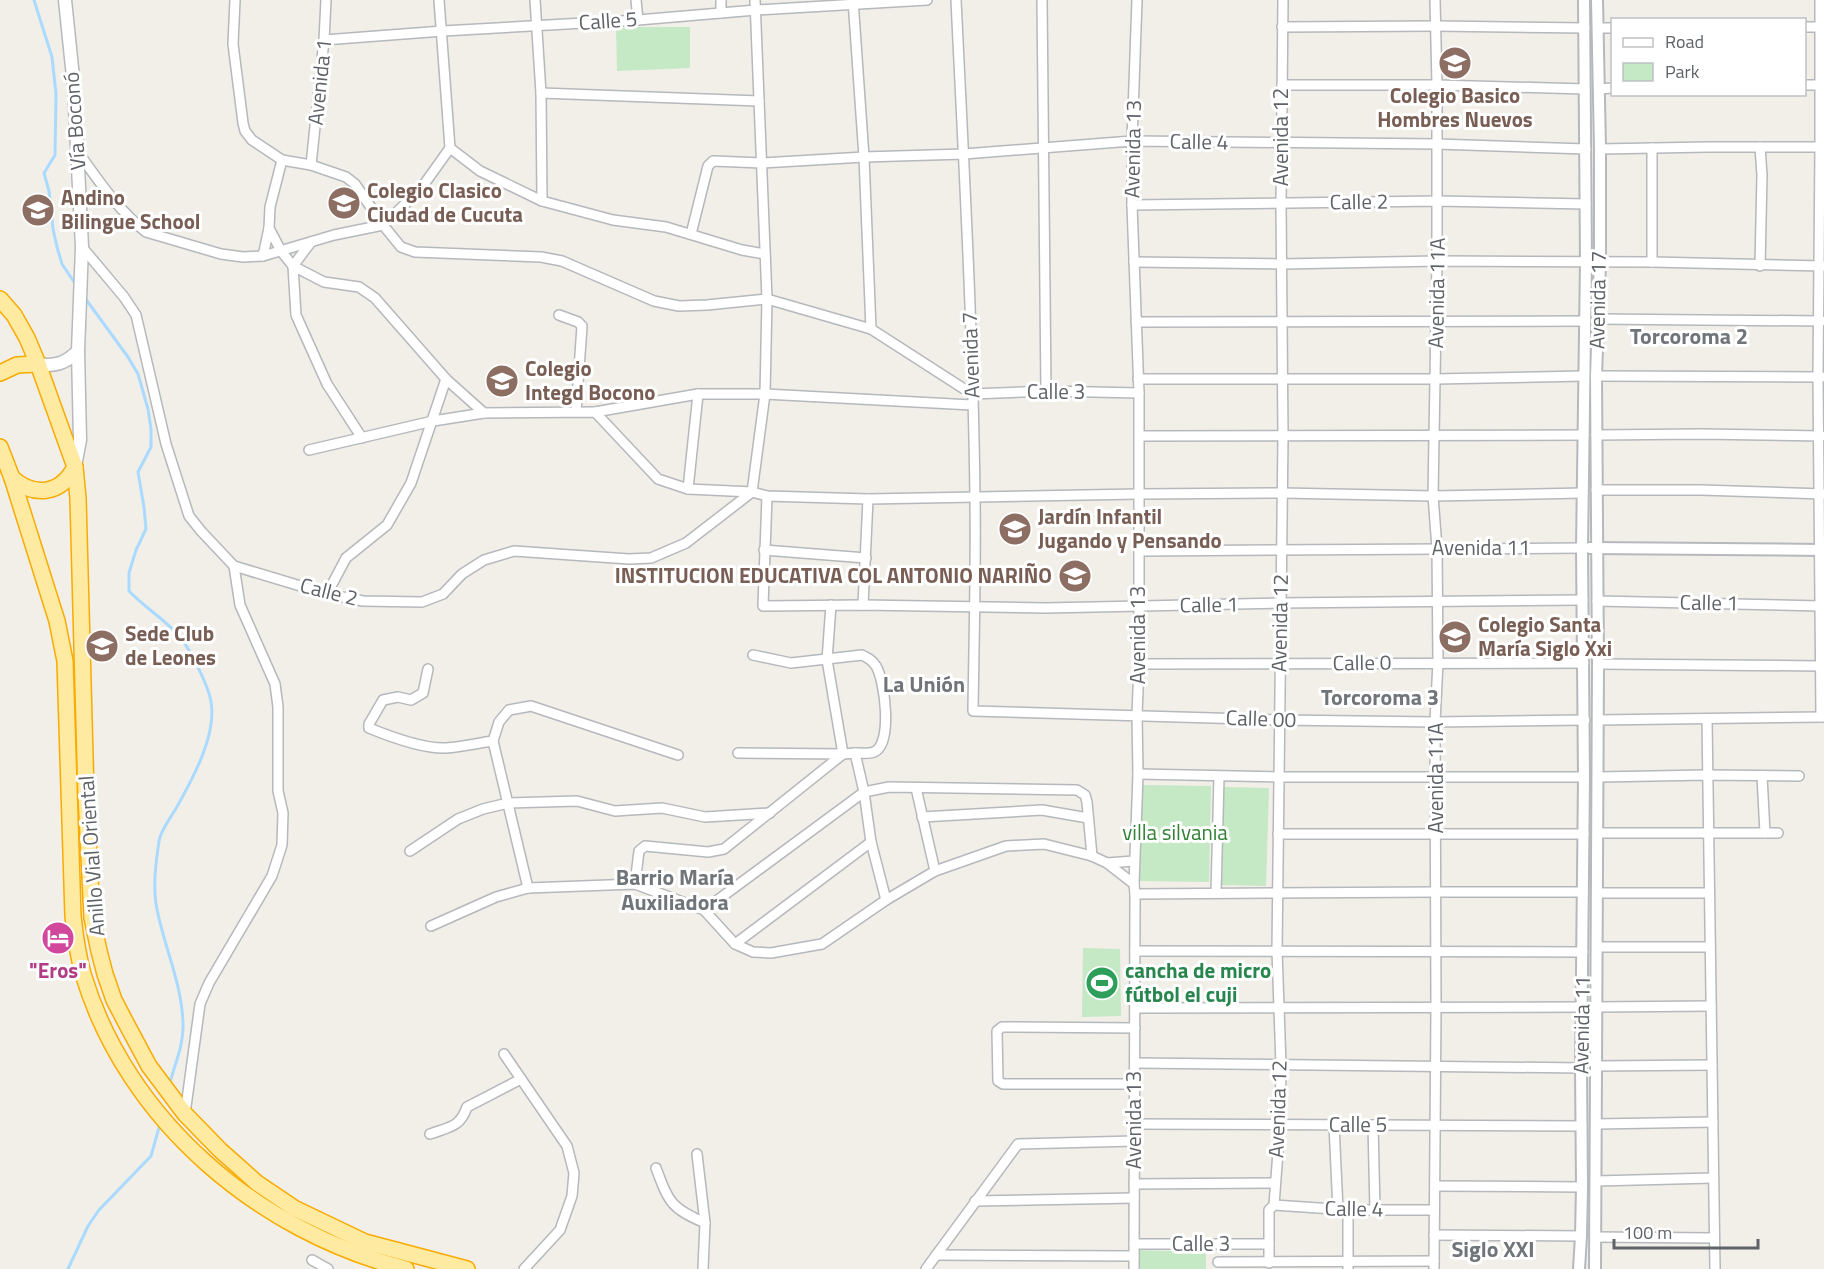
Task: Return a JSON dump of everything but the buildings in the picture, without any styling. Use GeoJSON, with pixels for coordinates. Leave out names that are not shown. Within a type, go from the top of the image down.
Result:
{"type":"FeatureCollection","features":[{"type":"Feature","properties":{"kind":"highway","name":"Anillo Vial Oriental"},"geometry":{"type":"LineString","coordinates":[[0,299],[14,315],[27,338],[75,467],[79,509],[86,794],[92,918],[105,974],[114,1000],[149,1066],[185,1114],[257,1183],[294,1208],[365,1242],[467,1269]]}},
{"type":"Feature","properties":{"kind":"highway"},"geometry":{"type":"LineString","coordinates":[[0,373],[17,365],[38,364]]}},
{"type":"Feature","properties":{"kind":"highway","name":"Anillo Vial Oriental"},"geometry":{"type":"LineString","coordinates":[[0,447],[12,478],[60,633],[65,661],[72,916],[85,981],[120,1058],[146,1099],[170,1127],[239,1191],[312,1236],[355,1255],[403,1269]]}},
{"type":"Feature","properties":{"kind":"highway"},"geometry":{"type":"LineString","coordinates":[[12,478],[28,489],[47,490],[64,482],[75,467]]}},
{"type":"Feature","properties":{"kind":"main road","name":"Vía Boconó"},"geometry":{"type":"LineString","coordinates":[[65,0],[74,87],[82,247],[78,351],[80,440],[75,467]]}},
{"type":"Feature","properties":{"kind":"main road"},"geometry":{"type":"LineString","coordinates":[[38,364],[49,366],[60,364],[70,359],[78,351]]}},
{"type":"Feature","properties":{"kind":"street"},"geometry":{"type":"LineString","coordinates":[[236,0],[233,44],[245,131],[252,140],[282,160],[311,165],[346,177],[355,183],[401,247],[415,252],[541,257],[562,261],[654,301],[679,306],[767,299],[871,329],[972,394]]}},
{"type":"Feature","properties":{"kind":"street","name":"Avenida 1"},"geometry":{"type":"LineString","coordinates":[[311,165],[326,0]]}},
{"type":"Feature","properties":{"kind":"street"},"geometry":{"type":"LineString","coordinates":[[78,152],[108,194],[146,232],[222,254],[243,257],[263,256],[334,235],[383,225],[420,190],[450,148],[439,0]]}},
{"type":"Feature","properties":{"kind":"street"},"geometry":{"type":"LineString","coordinates":[[535,0],[541,93],[542,201]]}},
{"type":"Feature","properties":{"kind":"street"},"geometry":{"type":"LineString","coordinates":[[636,0],[638,20]]}},
{"type":"Feature","properties":{"kind":"street"},"geometry":{"type":"LineString","coordinates":[[721,0],[721,13]]}},
{"type":"Feature","properties":{"kind":"street","name":"Calle 5"},"geometry":{"type":"LineString","coordinates":[[324,40],[638,20],[721,13],[756,5],[927,0]]}},
{"type":"Feature","properties":{"kind":"street","name":"Avenida 7"},"geometry":{"type":"LineString","coordinates":[[956,0],[964,154],[975,498],[974,711]]}},
{"type":"Feature","properties":{"kind":"street"},"geometry":{"type":"LineString","coordinates":[[1042,0],[1046,391]]}},
{"type":"Feature","properties":{"kind":"street","name":"Avenida 13"},"geometry":{"type":"LineString","coordinates":[[1134,1269],[1134,861],[1138,774],[1140,436],[1132,141],[1137,0]]}},
{"type":"Feature","properties":{"kind":"street","name":"Avenida 12"},"geometry":{"type":"LineString","coordinates":[[1269,1263],[1269,1210],[1274,1205],[1280,1125],[1281,1065],[1277,951],[1283,436],[1281,143],[1283,0]]}},
{"type":"Feature","properties":{"kind":"street","name":"Avenida 11A"},"geometry":{"type":"LineString","coordinates":[[1434,1265],[1435,722],[1438,662],[1437,548],[1433,496],[1438,201],[1435,0]]}},
{"type":"Feature","properties":{"kind":"street","name":"Avenida 17"},"geometry":{"type":"LineString","coordinates":[[1583,600],[1586,262],[1584,0]]}},
{"type":"Feature","properties":{"kind":"street","name":"Avenida 17"},"geometry":{"type":"LineString","coordinates":[[1597,0],[1600,149],[1600,262],[1596,376],[1597,601]]}},
{"type":"Feature","properties":{"kind":"street"},"geometry":{"type":"LineString","coordinates":[[1598,720],[1822,717],[1822,27],[1820,0]]}},
{"type":"Feature","properties":{"kind":"street"},"geometry":{"type":"LineString","coordinates":[[853,3],[864,157],[871,329]]}},
{"type":"Feature","properties":{"kind":"street"},"geometry":{"type":"LineString","coordinates":[[752,492],[765,394],[767,299],[756,5]]}},
{"type":"Feature","properties":{"kind":"street"},"geometry":{"type":"LineString","coordinates":[[1282,27],[1585,28]]}},
{"type":"Feature","properties":{"kind":"street"},"geometry":{"type":"LineString","coordinates":[[1806,27],[1822,27]]}},
{"type":"Feature","properties":{"kind":"street"},"geometry":{"type":"LineString","coordinates":[[1599,28],[1611,28]]}},
{"type":"Feature","properties":{"kind":"street"},"geometry":{"type":"LineString","coordinates":[[1282,85],[1437,85],[1585,89]]}},
{"type":"Feature","properties":{"kind":"street"},"geometry":{"type":"LineString","coordinates":[[1806,85],[1822,85]]}},
{"type":"Feature","properties":{"kind":"street"},"geometry":{"type":"LineString","coordinates":[[1599,89],[1611,88]]}},
{"type":"Feature","properties":{"kind":"street"},"geometry":{"type":"LineString","coordinates":[[541,93],[759,101]]}},
{"type":"Feature","properties":{"kind":"street","name":"Calle 4"},"geometry":{"type":"LineString","coordinates":[[691,234],[708,166],[713,161],[762,163],[964,154],[1043,146],[1132,141],[1437,144],[1586,149]]}},
{"type":"Feature","properties":{"kind":"street"},"geometry":{"type":"LineString","coordinates":[[1760,147],[1762,175],[1760,266]]}},
{"type":"Feature","properties":{"kind":"street"},"geometry":{"type":"LineString","coordinates":[[1600,149],[1822,147]]}},
{"type":"Feature","properties":{"kind":"street"},"geometry":{"type":"LineString","coordinates":[[450,148],[480,171],[542,201],[613,220],[666,227],[742,250],[765,254]]}},
{"type":"Feature","properties":{"kind":"street"},"geometry":{"type":"LineString","coordinates":[[1652,148],[1652,262]]}},
{"type":"Feature","properties":{"kind":"street"},"geometry":{"type":"LineString","coordinates":[[263,256],[269,228],[270,207],[282,160]]}},
{"type":"Feature","properties":{"kind":"street","name":"Calle 2"},"geometry":{"type":"LineString","coordinates":[[1132,205],[1438,201],[1586,204]]}},
{"type":"Feature","properties":{"kind":"street"},"geometry":{"type":"LineString","coordinates":[[269,228],[281,251],[293,266],[324,282],[359,287],[375,298],[446,379],[484,413]]}},
{"type":"Feature","properties":{"kind":"street"},"geometry":{"type":"LineString","coordinates":[[311,242],[293,266],[296,315],[327,384],[362,438]]}},
{"type":"Feature","properties":{"kind":"street","name":"Calle 2"},"geometry":{"type":"LineString","coordinates":[[82,247],[136,315],[166,444],[189,516],[234,566],[327,594],[363,601],[422,602],[443,594],[462,574],[484,560],[514,551],[628,559],[651,558],[686,543],[752,492]]}},
{"type":"Feature","properties":{"kind":"street"},"geometry":{"type":"LineString","coordinates":[[1134,262],[1282,264],[1437,261],[1652,262],[1821,266]]}},
{"type":"Feature","properties":{"kind":"street"},"geometry":{"type":"LineString","coordinates":[[559,315],[578,322],[582,326],[576,412]]}},
{"type":"Feature","properties":{"kind":"street"},"geometry":{"type":"LineString","coordinates":[[1597,319],[1821,321]]}},
{"type":"Feature","properties":{"kind":"street"},"geometry":{"type":"LineString","coordinates":[[1136,322],[1585,321]]}},
{"type":"Feature","properties":{"kind":"street"},"geometry":{"type":"LineString","coordinates":[[1138,379],[1435,379],[1584,376]]}},
{"type":"Feature","properties":{"kind":"street"},"geometry":{"type":"LineString","coordinates":[[1596,376],[1821,377]]}},
{"type":"Feature","properties":{"kind":"street"},"geometry":{"type":"LineString","coordinates":[[327,594],[346,558],[387,525],[411,483],[446,379]]}},
{"type":"Feature","properties":{"kind":"street","name":"Calle 3"},"geometry":{"type":"LineString","coordinates":[[972,394],[1046,391],[1139,393]]}},
{"type":"Feature","properties":{"kind":"street"},"geometry":{"type":"LineString","coordinates":[[309,450],[484,413],[595,411],[698,394],[765,394],[972,405]]}},
{"type":"Feature","properties":{"kind":"street"},"geometry":{"type":"LineString","coordinates":[[688,489],[698,394]]}},
{"type":"Feature","properties":{"kind":"street"},"geometry":{"type":"LineString","coordinates":[[595,411],[658,479],[688,489],[752,492],[767,496],[868,499],[1139,494],[1282,493],[1433,496],[1583,493]]}},
{"type":"Feature","properties":{"kind":"street"},"geometry":{"type":"LineString","coordinates":[[1140,436],[1584,435]]}},
{"type":"Feature","properties":{"kind":"street"},"geometry":{"type":"LineString","coordinates":[[1596,435],[1821,436]]}},
{"type":"Feature","properties":{"kind":"street"},"geometry":{"type":"LineString","coordinates":[[1596,490],[1701,490],[1822,494]]}},
{"type":"Feature","properties":{"kind":"street"},"geometry":{"type":"LineString","coordinates":[[767,496],[764,550],[866,558]]}},
{"type":"Feature","properties":{"kind":"street"},"geometry":{"type":"LineString","coordinates":[[863,605],[868,499]]}},
{"type":"Feature","properties":{"kind":"street","name":"Avenida 11"},"geometry":{"type":"LineString","coordinates":[[1139,551],[1437,548],[1821,550]]}},
{"type":"Feature","properties":{"kind":"street","name":"Calle 1"},"geometry":{"type":"LineString","coordinates":[[764,550],[763,606],[1046,608],[1583,600]]}},
{"type":"Feature","properties":{"kind":"street"},"geometry":{"type":"LineString","coordinates":[[185,1114],[200,1004],[209,983],[272,876],[282,845],[283,813],[278,791],[278,708],[275,684],[240,605],[234,566]]}},
{"type":"Feature","properties":{"kind":"street","name":"Avenida 11"},"geometry":{"type":"LineString","coordinates":[[1579,1269],[1582,1187],[1583,600]]}},
{"type":"Feature","properties":{"kind":"street","name":"Avenida 11"},"geometry":{"type":"LineString","coordinates":[[1595,1269],[1598,893],[1597,601]]}},
{"type":"Feature","properties":{"kind":"street","name":"Calle 1"},"geometry":{"type":"LineString","coordinates":[[1597,601],[1821,606]]}},
{"type":"Feature","properties":{"kind":"street"},"geometry":{"type":"LineString","coordinates":[[831,605],[827,660],[843,754]]}},
{"type":"Feature","properties":{"kind":"street"},"geometry":{"type":"LineString","coordinates":[[738,753],[873,753],[880,747],[886,728],[884,695],[878,668],[870,659],[861,655],[791,663],[753,655]]}},
{"type":"Feature","properties":{"kind":"street","name":"Calle 0"},"geometry":{"type":"LineString","coordinates":[[1139,664],[1584,663]]}},
{"type":"Feature","properties":{"kind":"street"},"geometry":{"type":"LineString","coordinates":[[1598,664],[1821,666]]}},
{"type":"Feature","properties":{"kind":"street"},"geometry":{"type":"LineString","coordinates":[[428,669],[423,693],[411,700],[398,697],[383,700],[369,728],[402,740],[445,748],[493,741]]}},
{"type":"Feature","properties":{"kind":"street"},"geometry":{"type":"LineString","coordinates":[[528,888],[493,741],[499,722],[510,710],[531,706],[678,755]]}},
{"type":"Feature","properties":{"kind":"street","name":"Calle 00"},"geometry":{"type":"LineString","coordinates":[[974,711],[1279,720],[1435,722],[1584,720]]}},
{"type":"Feature","properties":{"kind":"street"},"geometry":{"type":"LineString","coordinates":[[1707,719],[1715,1269]]}},
{"type":"Feature","properties":{"kind":"street"},"geometry":{"type":"LineString","coordinates":[[855,753],[864,792],[871,842],[886,900]]}},
{"type":"Feature","properties":{"kind":"street"},"geometry":{"type":"LineString","coordinates":[[635,884],[639,851],[645,846],[708,852],[724,849],[843,754]]}},
{"type":"Feature","properties":{"kind":"street"},"geometry":{"type":"LineString","coordinates":[[1138,774],[1219,777],[1584,777]]}},
{"type":"Feature","properties":{"kind":"street"},"geometry":{"type":"LineString","coordinates":[[1762,776],[1765,833]]}},
{"type":"Feature","properties":{"kind":"street"},"geometry":{"type":"LineString","coordinates":[[1598,777],[1799,776]]}},
{"type":"Feature","properties":{"kind":"street"},"geometry":{"type":"LineString","coordinates":[[1216,893],[1219,777]]}},
{"type":"Feature","properties":{"kind":"street"},"geometry":{"type":"LineString","coordinates":[[704,910],[864,792],[889,787],[1077,790],[1085,795],[1092,856]]}},
{"type":"Feature","properties":{"kind":"street"},"geometry":{"type":"LineString","coordinates":[[916,788],[934,870]]}},
{"type":"Feature","properties":{"kind":"street"},"geometry":{"type":"LineString","coordinates":[[410,851],[458,819],[483,809],[508,803],[577,801],[615,810],[662,808],[705,817],[770,813]]}},
{"type":"Feature","properties":{"kind":"street"},"geometry":{"type":"LineString","coordinates":[[922,817],[1042,810],[1088,818]]}},
{"type":"Feature","properties":{"kind":"street"},"geometry":{"type":"LineString","coordinates":[[1598,833],[1778,833]]}},
{"type":"Feature","properties":{"kind":"street"},"geometry":{"type":"LineString","coordinates":[[1278,834],[1584,834]]}},
{"type":"Feature","properties":{"kind":"street"},"geometry":{"type":"LineString","coordinates":[[735,944],[871,842]]}},
{"type":"Feature","properties":{"kind":"street"},"geometry":{"type":"LineString","coordinates":[[431,926],[496,897],[528,888],[635,884],[704,910],[735,944],[753,952],[771,953],[822,944],[934,870],[1006,846],[1044,844],[1092,856],[1107,863],[1134,889],[1216,893],[1583,892]]}},
{"type":"Feature","properties":{"kind":"street"},"geometry":{"type":"LineString","coordinates":[[1107,863],[1134,861]]}},
{"type":"Feature","properties":{"kind":"street"},"geometry":{"type":"LineString","coordinates":[[1598,893],[1709,893]]}},
{"type":"Feature","properties":{"kind":"street"},"geometry":{"type":"LineString","coordinates":[[1597,947],[1710,946]]}},
{"type":"Feature","properties":{"kind":"street"},"geometry":{"type":"LineString","coordinates":[[1135,951],[1583,952]]}},
{"type":"Feature","properties":{"kind":"street"},"geometry":{"type":"LineString","coordinates":[[1597,1007],[1711,1006]]}},
{"type":"Feature","properties":{"kind":"street"},"geometry":{"type":"LineString","coordinates":[[1135,1008],[1583,1007]]}},
{"type":"Feature","properties":{"kind":"street"},"geometry":{"type":"LineString","coordinates":[[1134,1084],[1003,1084],[998,1081],[996,1032],[1002,1027],[1135,1028]]}},
{"type":"Feature","properties":{"kind":"street"},"geometry":{"type":"LineString","coordinates":[[504,1053],[567,1146],[574,1173],[572,1196],[560,1230],[524,1269]]}},
{"type":"Feature","properties":{"kind":"street"},"geometry":{"type":"LineString","coordinates":[[1135,1063],[1581,1068]]}},
{"type":"Feature","properties":{"kind":"street"},"geometry":{"type":"LineString","coordinates":[[1596,1066],[1712,1065]]}},
{"type":"Feature","properties":{"kind":"street"},"geometry":{"type":"LineString","coordinates":[[430,1134],[458,1124],[467,1107],[521,1079]]}},
{"type":"Feature","properties":{"kind":"street"},"geometry":{"type":"LineString","coordinates":[[1596,1124],[1713,1122]]}},
{"type":"Feature","properties":{"kind":"street","name":"Calle 5"},"geometry":{"type":"LineString","coordinates":[[1134,1124],[1582,1126]]}},
{"type":"Feature","properties":{"kind":"street"},"geometry":{"type":"LineString","coordinates":[[1334,1125],[1338,1210]]}},
{"type":"Feature","properties":{"kind":"street"},"geometry":{"type":"LineString","coordinates":[[1373,1125],[1375,1210]]}},
{"type":"Feature","properties":{"kind":"street"},"geometry":{"type":"LineString","coordinates":[[926,1269],[1018,1143],[1134,1141]]}},
{"type":"Feature","properties":{"kind":"street"},"geometry":{"type":"LineString","coordinates":[[698,1154],[705,1223],[702,1269]]}},
{"type":"Feature","properties":{"kind":"street"},"geometry":{"type":"LineString","coordinates":[[656,1168],[667,1198],[684,1214],[705,1223]]}},
{"type":"Feature","properties":{"kind":"street"},"geometry":{"type":"LineString","coordinates":[[1596,1181],[1713,1178]]}},
{"type":"Feature","properties":{"kind":"street"},"geometry":{"type":"LineString","coordinates":[[1134,1184],[1275,1183]]}},
{"type":"Feature","properties":{"kind":"street"},"geometry":{"type":"LineString","coordinates":[[1435,1186],[1582,1187]]}},
{"type":"Feature","properties":{"kind":"street"},"geometry":{"type":"LineString","coordinates":[[975,1201],[1134,1198]]}},
{"type":"Feature","properties":{"kind":"street","name":"Calle 4"},"geometry":{"type":"LineString","coordinates":[[1274,1205],[1338,1210],[1434,1210]]}},
{"type":"Feature","properties":{"kind":"street"},"geometry":{"type":"LineString","coordinates":[[1348,1210],[1348,1265]]}},
{"type":"Feature","properties":{"kind":"street"},"geometry":{"type":"LineString","coordinates":[[1434,1235],[1581,1236]]}},
{"type":"Feature","properties":{"kind":"street"},"geometry":{"type":"LineString","coordinates":[[1595,1237],[1714,1238]]}},
{"type":"Feature","properties":{"kind":"street","name":"Calle 3"},"geometry":{"type":"LineString","coordinates":[[1134,1244],[1269,1244]]}},
{"type":"Feature","properties":{"kind":"street"},"geometry":{"type":"LineString","coordinates":[[1217,1244],[1218,1266]]}},
{"type":"Feature","properties":{"kind":"street"},"geometry":{"type":"LineString","coordinates":[[936,1255],[1134,1256]]}},
{"type":"Feature","properties":{"kind":"street"},"geometry":{"type":"LineString","coordinates":[[312,1260],[328,1269]]}},
{"type":"Feature","properties":{"kind":"street","name":"Calle 3"},"geometry":{"type":"LineString","coordinates":[[1218,1266],[1269,1263],[1434,1265]]}},
{"type":"Feature","properties":{"kind":"green space"},"geometry":{"type":"Polygon","coordinates":[[[616,27],[690,27],[690,68],[617,71],[616,27]]]}},
{"type":"Feature","properties":{"kind":"green space","name":"villa silvania"},"geometry":{"type":"Polygon","coordinates":[[[1142,785],[1211,786],[1209,882],[1140,881],[1142,785]]]}},
{"type":"Feature","properties":{"kind":"green space"},"geometry":{"type":"Polygon","coordinates":[[[1224,787],[1269,788],[1266,886],[1222,885],[1224,787]]]}},
{"type":"Feature","properties":{"kind":"green space","name":"cancha de micro fútbol el cuji"},"geometry":{"type":"Polygon","coordinates":[[[1083,948],[1120,949],[1121,1016],[1082,1017],[1083,948]]]}},
{"type":"Feature","properties":{"kind":"green space"},"geometry":{"type":"Polygon","coordinates":[[[1135,1250],[1206,1252],[1206,1269],[1135,1269],[1135,1250]]]}},
{"type":"Feature","properties":{"kind":"waterway"},"geometry":{"type":"LineString","coordinates":[[34,0],[52,57],[56,94],[55,155],[44,173],[49,191],[57,247],[62,264],[76,285]]}},
{"type":"Feature","properties":{"kind":"waterway"},"geometry":{"type":"LineString","coordinates":[[85,298],[138,374],[148,409],[151,447],[138,472],[146,529],[129,573],[129,591],[180,637],[198,668],[211,702],[212,715],[207,742],[190,782],[162,832],[156,865],[156,904],[176,978],[183,1024],[180,1048],[169,1086]]}},
{"type":"Feature","properties":{"kind":"waterway"},"geometry":{"type":"LineString","coordinates":[[68,1269],[88,1226],[99,1210],[151,1156],[160,1124]]}},
{"type":"Feature","properties":{"kind":"place","name":"Colegio Basico Hombres Nuevos"},"geometry":{"type":"Point","coordinates":[1455,63]}},
{"type":"Feature","properties":{"kind":"place","name":"Colegio Clasico Ciudad de Cucuta"},"geometry":{"type":"Point","coordinates":[344,203]}},
{"type":"Feature","properties":{"kind":"place","name":"Andino Bilingue School"},"geometry":{"type":"Point","coordinates":[38,210]}},
{"type":"Feature","properties":{"kind":"place","name":"Colegio Integd Bocono"},"geometry":{"type":"Point","coordinates":[502,381]}},
{"type":"Feature","properties":{"kind":"place","name":"Jardín Infantil Jugando y Pensando"},"geometry":{"type":"Point","coordinates":[1015,529]}},
{"type":"Feature","properties":{"kind":"place","name":"INSTITUCION EDUCATIVA COL ANTONIO NARIÑO"},"geometry":{"type":"Point","coordinates":[1075,576]}},
{"type":"Feature","properties":{"kind":"place","name":"Colegio Santa María Siglo Xxi"},"geometry":{"type":"Point","coordinates":[1455,637]}},
{"type":"Feature","properties":{"kind":"place","name":"Sede Club de Leones"},"geometry":{"type":"Point","coordinates":[102,646]}},
{"type":"Feature","properties":{"kind":"place","name":"\"Eros\""},"geometry":{"type":"Point","coordinates":[58,938]}},
{"type":"Feature","properties":{"kind":"place","name":"cancha de micro fútbol el cuji"},"geometry":{"type":"Point","coordinates":[1102,983]}},
{"type":"Feature","properties":{"kind":"district","name":"Torcoroma 2"},"geometry":{"type":"Point","coordinates":[1689,336]}},
{"type":"Feature","properties":{"kind":"district","name":"La Unión"},"geometry":{"type":"Point","coordinates":[924,684]}},
{"type":"Feature","properties":{"kind":"district","name":"Torcoroma 3"},"geometry":{"type":"Point","coordinates":[1380,697]}},
{"type":"Feature","properties":{"kind":"district","name":"Barrio María Auxiliadora"},"geometry":{"type":"Point","coordinates":[675,890]}},
{"type":"Feature","properties":{"kind":"district","name":"Siglo XXI"},"geometry":{"type":"Point","coordinates":[1493,1249]}}]}
